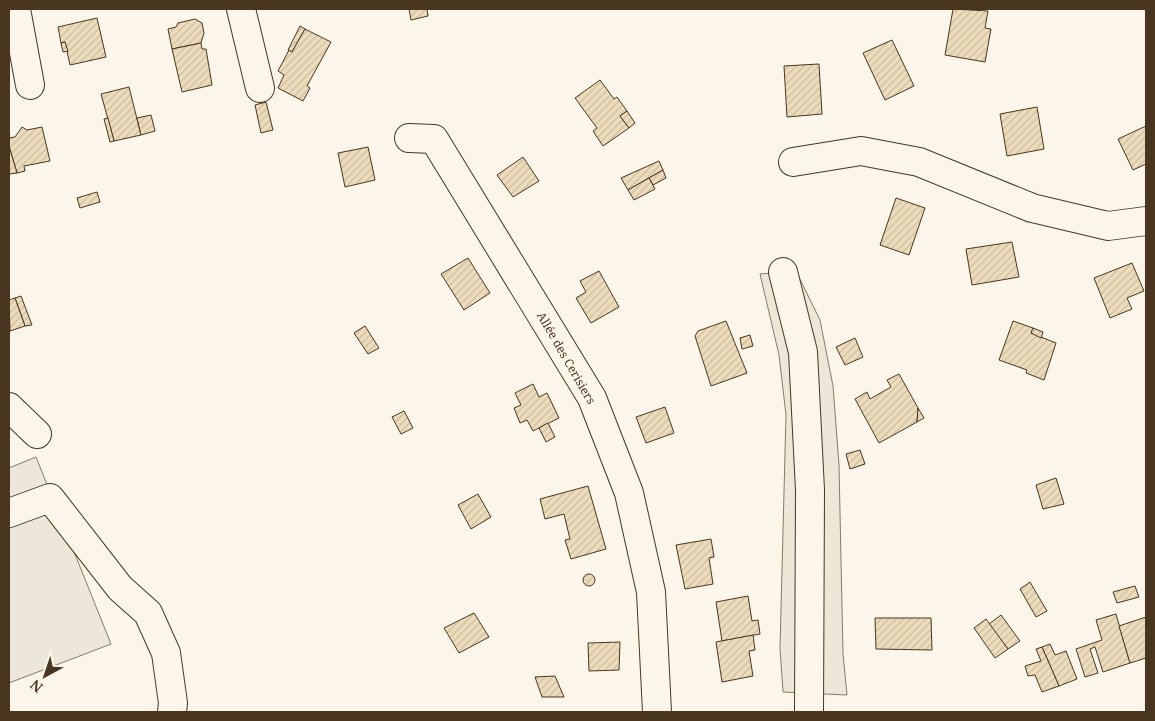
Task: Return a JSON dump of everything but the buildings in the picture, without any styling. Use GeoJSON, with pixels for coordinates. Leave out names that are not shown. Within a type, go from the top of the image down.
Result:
{"type":"FeatureCollection","features":[{"type":"Feature","properties":{"kind":"street"},"geometry":{"type":"LineString","coordinates":[[16,9],[30,85]]}},
{"type":"Feature","properties":{"kind":"street"},"geometry":{"type":"LineString","coordinates":[[241,9],[260,88]]}},
{"type":"Feature","properties":{"kind":"street","name":"Allée des Cerisiers"},"geometry":{"type":"LineString","coordinates":[[409,138],[434,139],[592,398],[629,493],[651,592],[657,712]]}},
{"type":"Feature","properties":{"kind":"street"},"geometry":{"type":"LineString","coordinates":[[793,162],[861,151],[919,162],[1042,210],[1108,226],[1146,221]]}},
{"type":"Feature","properties":{"kind":"street"},"geometry":{"type":"LineString","coordinates":[[783,272],[803,352],[810,490],[809,712]]}},
{"type":"Feature","properties":{"kind":"street"},"geometry":{"type":"LineString","coordinates":[[9,406],[37,434]]}},
{"type":"Feature","properties":{"kind":"street"},"geometry":{"type":"LineString","coordinates":[[9,513],[50,498],[120,588],[148,613],[166,653],[173,703],[172,712]]}},
{"type":"Feature","properties":{"kind":"shaded area"},"geometry":{"type":"Polygon","coordinates":[[[796,271],[820,320],[833,386],[839,465],[843,654],[847,695],[783,692],[780,648],[786,415],[779,355],[760,274],[796,271]]]}},
{"type":"Feature","properties":{"kind":"shaded area"},"geometry":{"type":"Polygon","coordinates":[[[36,457],[111,644],[9,683],[9,468],[36,457]]]}}]}
